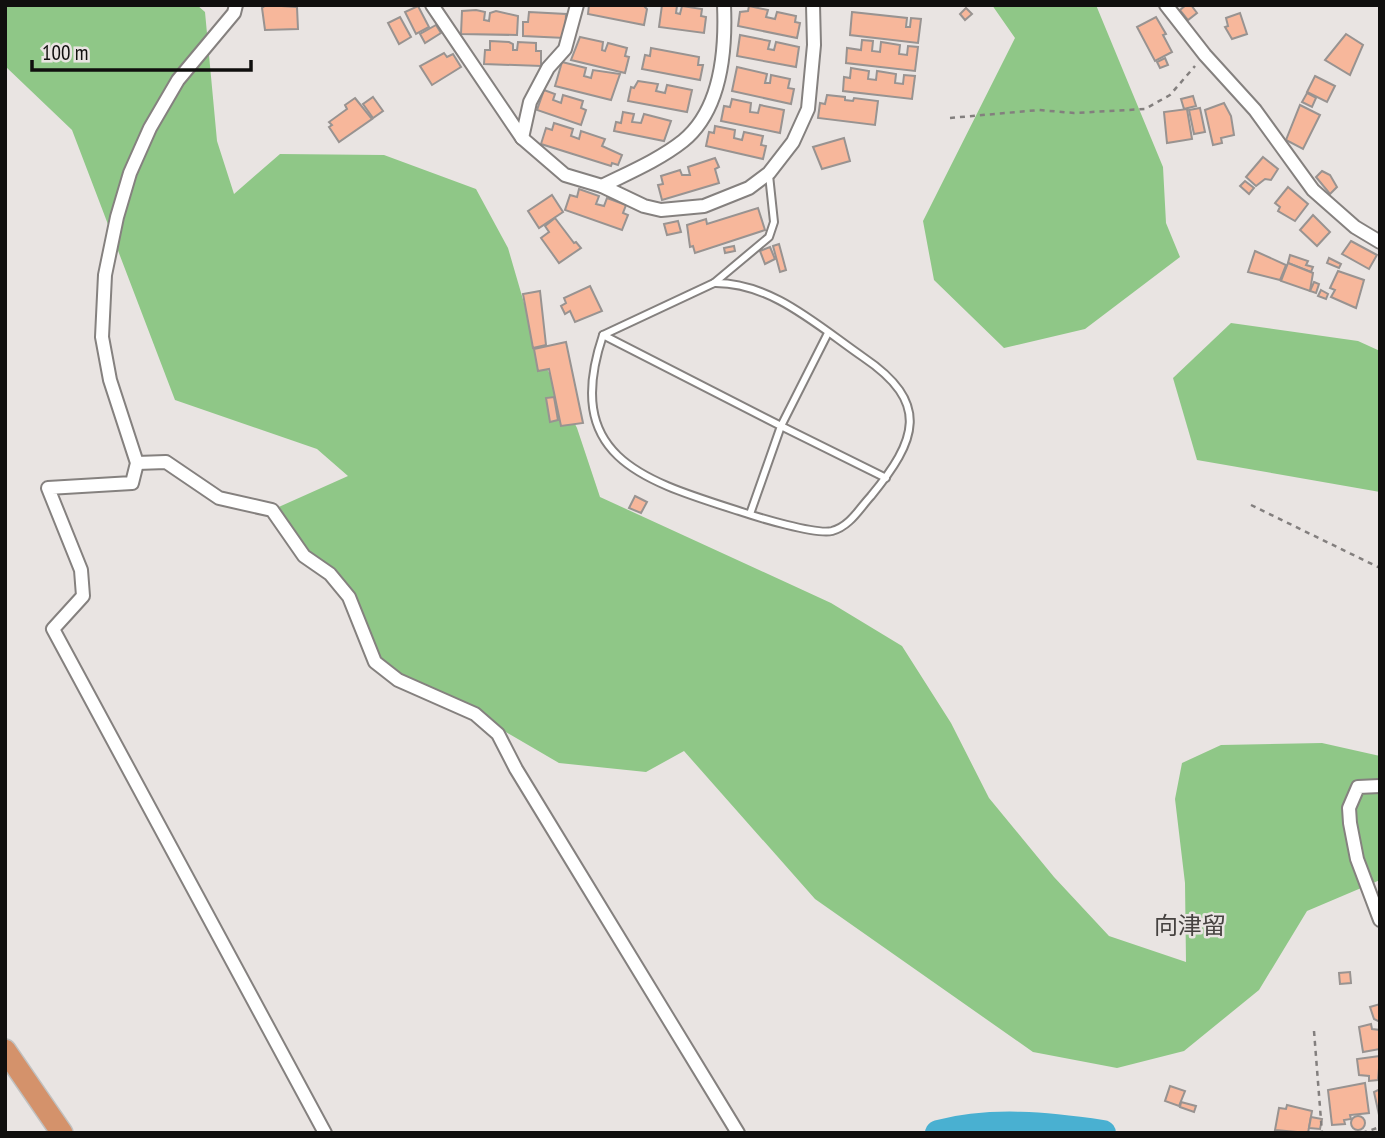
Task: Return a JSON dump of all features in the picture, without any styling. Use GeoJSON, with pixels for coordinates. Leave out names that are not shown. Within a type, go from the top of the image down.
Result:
{"type":"FeatureCollection","features":[{"type":"Feature","properties":{"kind":"highway"},"geometry":{"type":"LineString","coordinates":[[5,1050],[62,1133]]}},
{"type":"Feature","properties":{"kind":"street"},"geometry":{"type":"LineString","coordinates":[[236,5],[234,13],[178,80],[150,128],[130,173],[117,217],[105,275],[102,337],[110,380],[136,463],[132,483],[48,488],[81,570],[83,596],[53,629],[325,1133]]}},
{"type":"Feature","properties":{"kind":"street"},"geometry":{"type":"LineString","coordinates":[[432,5],[522,138],[565,175],[602,186],[644,206],[661,209],[704,206],[749,188],[769,173],[793,142],[808,109],[814,45],[813,5]]}},
{"type":"Feature","properties":{"kind":"street"},"geometry":{"type":"LineString","coordinates":[[522,138],[530,102],[548,68],[565,49],[577,5]]}},
{"type":"Feature","properties":{"kind":"street"},"geometry":{"type":"LineString","coordinates":[[602,186],[684,141],[703,117],[713,95],[723,54],[724,5]]}},
{"type":"Feature","properties":{"kind":"street"},"geometry":{"type":"LineString","coordinates":[[1166,5],[1205,55],[1255,110],[1313,190],[1355,227],[1380,242]]}},
{"type":"Feature","properties":{"kind":"street"},"geometry":{"type":"LineString","coordinates":[[136,463],[166,462],[196,486],[219,498],[272,510],[304,556],[330,574],[349,597],[375,662],[398,680],[475,713],[498,734],[516,769],[738,1133]]}},
{"type":"Feature","properties":{"kind":"street"},"geometry":{"type":"LineString","coordinates":[[1380,786],[1358,788],[1349,808],[1357,859],[1380,920]]}},
{"type":"Feature","properties":{"kind":"lane"},"geometry":{"type":"LineString","coordinates":[[714,283],[732,283],[758,289],[828,333],[895,382],[910,416],[908,443],[886,478],[845,526],[829,532],[750,514],[665,485],[615,456],[596,427],[590,397],[594,362],[603,335],[714,283],[769,237],[774,222],[769,173]]}},
{"type":"Feature","properties":{"kind":"lane"},"geometry":{"type":"LineString","coordinates":[[750,514],[781,426],[828,333]]}},
{"type":"Feature","properties":{"kind":"lane"},"geometry":{"type":"LineString","coordinates":[[603,335],[886,478]]}},
{"type":"Feature","properties":{"kind":"path"},"geometry":{"type":"LineString","coordinates":[[950,118],[1039,110],[1074,113],[1145,109],[1170,95],[1205,55]]}},
{"type":"Feature","properties":{"kind":"path"},"geometry":{"type":"LineString","coordinates":[[1251,505],[1380,568]]}},
{"type":"Feature","properties":{"kind":"path"},"geometry":{"type":"LineString","coordinates":[[1314,1031],[1322,1133]]}},
{"type":"Feature","properties":{"kind":"path"},"geometry":{"type":"LineString","coordinates":[[1362,1133],[1380,1127]]}},
{"type":"Feature","properties":{"kind":"green space"},"geometry":{"type":"Polygon","coordinates":[[[5,5],[197,5],[205,12],[217,141],[234,194],[280,154],[384,155],[476,189],[508,248],[538,351],[577,428],[600,497],[831,603],[902,646],[951,723],[989,798],[1054,877],[1109,936],[1186,962],[1185,883],[1175,799],[1182,763],[1221,745],[1322,743],[1380,756],[1380,880],[1307,911],[1259,990],[1184,1051],[1117,1068],[1033,1052],[815,899],[684,751],[646,772],[559,763],[475,714],[375,662],[349,597],[304,556],[272,510],[348,476],[317,449],[175,400],[72,130],[5,66],[5,5]]]}},
{"type":"Feature","properties":{"kind":"green space"},"geometry":{"type":"Polygon","coordinates":[[[992,5],[1096,5],[1163,167],[1166,223],[1180,257],[1085,329],[1004,348],[934,280],[923,221],[1015,38],[992,5]]]}},
{"type":"Feature","properties":{"kind":"green space"},"geometry":{"type":"Polygon","coordinates":[[[1231,323],[1358,341],[1380,351],[1380,492],[1197,460],[1173,378],[1231,323]]]}},
{"type":"Feature","properties":{"kind":"building"},"geometry":{"type":"Polygon","coordinates":[[[266,5],[297,7],[298,29],[265,30],[262,8],[266,5]]]}},
{"type":"Feature","properties":{"kind":"building"},"geometry":{"type":"Polygon","coordinates":[[[589,5],[643,5],[647,9],[644,25],[588,14],[589,5]]]}},
{"type":"Feature","properties":{"kind":"building"},"geometry":{"type":"Polygon","coordinates":[[[662,5],[677,6],[676,13],[680,14],[682,6],[702,9],[701,16],[706,17],[704,33],[659,27],[662,5]]]}},
{"type":"Feature","properties":{"kind":"building"},"geometry":{"type":"Polygon","coordinates":[[[1191,5],[1197,13],[1188,20],[1180,10],[1191,5]]]}},
{"type":"Feature","properties":{"kind":"building"},"geometry":{"type":"Polygon","coordinates":[[[418,6],[429,27],[416,34],[405,12],[418,6]]]}},
{"type":"Feature","properties":{"kind":"building"},"geometry":{"type":"Polygon","coordinates":[[[749,6],[768,10],[766,17],[775,19],[777,12],[796,16],[795,22],[800,23],[797,38],[738,26],[740,12],[748,11],[749,6]]]}},
{"type":"Feature","properties":{"kind":"building"},"geometry":{"type":"Polygon","coordinates":[[[966,8],[972,14],[965,20],[960,14],[966,8]]]}},
{"type":"Feature","properties":{"kind":"building"},"geometry":{"type":"Polygon","coordinates":[[[462,11],[485,12],[484,20],[489,21],[490,13],[496,11],[518,16],[517,35],[461,34],[462,11]]]}},
{"type":"Feature","properties":{"kind":"building"},"geometry":{"type":"Polygon","coordinates":[[[529,12],[566,14],[565,38],[523,36],[523,22],[528,22],[529,12]]]}},
{"type":"Feature","properties":{"kind":"building"},"geometry":{"type":"Polygon","coordinates":[[[852,12],[907,18],[906,27],[910,27],[911,18],[921,19],[918,43],[850,35],[852,12]]]}},
{"type":"Feature","properties":{"kind":"building"},"geometry":{"type":"Polygon","coordinates":[[[1240,13],[1247,34],[1232,39],[1225,27],[1228,26],[1226,18],[1240,13]]]}},
{"type":"Feature","properties":{"kind":"building"},"geometry":{"type":"Polygon","coordinates":[[[400,17],[411,37],[399,44],[388,23],[400,17]]]}},
{"type":"Feature","properties":{"kind":"building"},"geometry":{"type":"Polygon","coordinates":[[[1156,17],[1172,52],[1155,61],[1137,27],[1156,17]]]}},
{"type":"Feature","properties":{"kind":"building"},"geometry":{"type":"Polygon","coordinates":[[[436,25],[441,33],[425,43],[420,34],[436,25]]]}},
{"type":"Feature","properties":{"kind":"building"},"geometry":{"type":"Polygon","coordinates":[[[1346,34],[1363,45],[1350,75],[1325,60],[1346,34]]]}},
{"type":"Feature","properties":{"kind":"building"},"geometry":{"type":"Polygon","coordinates":[[[740,35],[770,41],[768,49],[774,50],[776,42],[799,47],[796,67],[737,56],[740,35]]]}},
{"type":"Feature","properties":{"kind":"building"},"geometry":{"type":"Polygon","coordinates":[[[580,37],[603,42],[602,50],[605,51],[608,43],[627,48],[625,56],[629,57],[625,73],[571,60],[580,37]]]}},
{"type":"Feature","properties":{"kind":"building"},"geometry":{"type":"Polygon","coordinates":[[[862,40],[873,41],[872,51],[880,52],[881,42],[900,45],[899,54],[907,55],[908,46],[918,47],[915,71],[846,63],[847,48],[861,50],[862,40]]]}},
{"type":"Feature","properties":{"kind":"building"},"geometry":{"type":"Polygon","coordinates":[[[490,41],[509,42],[513,44],[513,50],[517,50],[518,42],[536,43],[536,51],[541,51],[541,66],[484,64],[485,50],[490,50],[490,41]]]}},
{"type":"Feature","properties":{"kind":"building"},"geometry":{"type":"Polygon","coordinates":[[[651,48],[699,57],[698,65],[703,65],[700,80],[642,69],[645,55],[650,56],[651,48]]]}},
{"type":"Feature","properties":{"kind":"building"},"geometry":{"type":"Polygon","coordinates":[[[444,53],[447,57],[453,54],[461,67],[432,85],[420,66],[444,53]]]}},
{"type":"Feature","properties":{"kind":"building"},"geometry":{"type":"Polygon","coordinates":[[[1165,58],[1168,65],[1160,68],[1157,62],[1165,58]]]}},
{"type":"Feature","properties":{"kind":"building"},"geometry":{"type":"Polygon","coordinates":[[[562,62],[586,68],[584,76],[591,78],[593,70],[620,74],[611,100],[555,86],[562,62]]]}},
{"type":"Feature","properties":{"kind":"building"},"geometry":{"type":"Polygon","coordinates":[[[737,67],[767,74],[765,83],[770,83],[771,75],[790,79],[788,88],[794,89],[791,104],[732,91],[737,67]]]}},
{"type":"Feature","properties":{"kind":"building"},"geometry":{"type":"Polygon","coordinates":[[[851,68],[869,71],[868,79],[876,80],[877,71],[896,74],[895,83],[903,84],[904,75],[915,76],[912,99],[843,91],[844,77],[850,78],[851,68]]]}},
{"type":"Feature","properties":{"kind":"building"},"geometry":{"type":"Polygon","coordinates":[[[1315,76],[1335,86],[1327,102],[1307,92],[1315,76]]]}},
{"type":"Feature","properties":{"kind":"building"},"geometry":{"type":"Polygon","coordinates":[[[638,81],[658,84],[656,91],[665,93],[667,85],[692,90],[687,112],[628,101],[631,87],[634,88],[638,81]]]}},
{"type":"Feature","properties":{"kind":"building"},"geometry":{"type":"Polygon","coordinates":[[[544,90],[555,94],[553,100],[561,103],[563,95],[583,101],[581,108],[586,110],[581,125],[537,110],[544,90]]]}},
{"type":"Feature","properties":{"kind":"building"},"geometry":{"type":"Polygon","coordinates":[[[1307,93],[1316,98],[1312,107],[1302,102],[1307,93]]]}},
{"type":"Feature","properties":{"kind":"building"},"geometry":{"type":"Polygon","coordinates":[[[827,95],[853,101],[854,98],[878,101],[875,125],[818,118],[820,103],[825,104],[827,95]]]}},
{"type":"Feature","properties":{"kind":"building"},"geometry":{"type":"Polygon","coordinates":[[[1193,96],[1196,106],[1184,109],[1181,99],[1193,96]]]}},
{"type":"Feature","properties":{"kind":"building"},"geometry":{"type":"Polygon","coordinates":[[[373,97],[383,111],[373,118],[363,104],[373,97]]]}},
{"type":"Feature","properties":{"kind":"building"},"geometry":{"type":"Polygon","coordinates":[[[355,98],[372,119],[339,142],[329,127],[332,125],[329,122],[347,109],[345,105],[355,98]]]}},
{"type":"Feature","properties":{"kind":"building"},"geometry":{"type":"Polygon","coordinates":[[[732,99],[751,103],[750,112],[758,113],[760,105],[784,110],[780,133],[721,121],[724,106],[730,107],[732,99]]]}},
{"type":"Feature","properties":{"kind":"building"},"geometry":{"type":"Polygon","coordinates":[[[1224,103],[1231,116],[1234,135],[1221,138],[1222,143],[1213,145],[1205,110],[1224,103]]]}},
{"type":"Feature","properties":{"kind":"building"},"geometry":{"type":"Polygon","coordinates":[[[1300,105],[1320,115],[1303,149],[1286,140],[1300,105]]]}},
{"type":"Feature","properties":{"kind":"building"},"geometry":{"type":"Polygon","coordinates":[[[1200,108],[1205,132],[1194,134],[1189,110],[1200,108]]]}},
{"type":"Feature","properties":{"kind":"building"},"geometry":{"type":"Polygon","coordinates":[[[1187,109],[1192,139],[1167,143],[1164,112],[1187,109]]]}},
{"type":"Feature","properties":{"kind":"building"},"geometry":{"type":"Polygon","coordinates":[[[623,112],[634,114],[632,122],[641,123],[644,114],[671,121],[664,141],[614,131],[616,122],[621,123],[623,112]]]}},
{"type":"Feature","properties":{"kind":"building"},"geometry":{"type":"Polygon","coordinates":[[[554,123],[573,129],[571,136],[579,139],[581,131],[605,139],[602,146],[622,155],[618,165],[612,163],[611,166],[541,144],[546,128],[552,130],[554,123]]]}},
{"type":"Feature","properties":{"kind":"building"},"geometry":{"type":"Polygon","coordinates":[[[715,126],[735,130],[734,138],[742,140],[744,132],[763,136],[761,145],[766,146],[763,159],[706,146],[709,132],[714,133],[715,126]]]}},
{"type":"Feature","properties":{"kind":"building"},"geometry":{"type":"Polygon","coordinates":[[[844,138],[850,161],[822,169],[813,147],[844,138]]]}},
{"type":"Feature","properties":{"kind":"building"},"geometry":{"type":"Polygon","coordinates":[[[1263,157],[1278,169],[1271,180],[1265,179],[1256,186],[1246,177],[1263,157]]]}},
{"type":"Feature","properties":{"kind":"building"},"geometry":{"type":"Polygon","coordinates":[[[715,158],[719,167],[715,169],[719,183],[662,200],[658,185],[663,184],[661,176],[680,170],[682,175],[690,175],[688,167],[715,158]]]}},
{"type":"Feature","properties":{"kind":"building"},"geometry":{"type":"Polygon","coordinates":[[[1322,171],[1330,175],[1337,187],[1330,194],[1316,177],[1322,171]]]}},
{"type":"Feature","properties":{"kind":"building"},"geometry":{"type":"Polygon","coordinates":[[[1245,181],[1254,188],[1249,194],[1240,186],[1245,181]]]}},
{"type":"Feature","properties":{"kind":"building"},"geometry":{"type":"Polygon","coordinates":[[[1288,187],[1308,204],[1295,221],[1278,211],[1280,207],[1275,203],[1288,187]]]}},
{"type":"Feature","properties":{"kind":"building"},"geometry":{"type":"Polygon","coordinates":[[[579,189],[599,196],[596,204],[604,206],[607,198],[626,205],[623,213],[628,215],[622,230],[565,210],[570,195],[577,197],[579,189]]]}},
{"type":"Feature","properties":{"kind":"building"},"geometry":{"type":"Polygon","coordinates":[[[552,195],[563,212],[539,228],[528,211],[552,195]]]}},
{"type":"Feature","properties":{"kind":"building"},"geometry":{"type":"Polygon","coordinates":[[[758,208],[765,230],[695,253],[693,246],[690,247],[687,225],[706,219],[707,224],[758,208]]]}},
{"type":"Feature","properties":{"kind":"building"},"geometry":{"type":"Polygon","coordinates":[[[1313,215],[1330,232],[1317,246],[1300,230],[1313,215]]]}},
{"type":"Feature","properties":{"kind":"building"},"geometry":{"type":"Polygon","coordinates":[[[555,218],[581,248],[559,263],[541,238],[549,232],[545,226],[555,218]]]}},
{"type":"Feature","properties":{"kind":"building"},"geometry":{"type":"Polygon","coordinates":[[[678,221],[681,232],[667,235],[664,224],[678,221]]]}},
{"type":"Feature","properties":{"kind":"building"},"geometry":{"type":"Polygon","coordinates":[[[1351,241],[1377,255],[1369,269],[1342,254],[1351,241]]]}},
{"type":"Feature","properties":{"kind":"building"},"geometry":{"type":"Polygon","coordinates":[[[779,244],[786,270],[780,272],[773,246],[779,244]]]}},
{"type":"Feature","properties":{"kind":"building"},"geometry":{"type":"Polygon","coordinates":[[[734,246],[735,251],[725,253],[724,248],[734,246]]]}},
{"type":"Feature","properties":{"kind":"building"},"geometry":{"type":"Polygon","coordinates":[[[770,247],[775,259],[765,264],[760,251],[770,247]]]}},
{"type":"Feature","properties":{"kind":"building"},"geometry":{"type":"Polygon","coordinates":[[[1255,251],[1286,265],[1280,280],[1248,272],[1255,251]]]}},
{"type":"Feature","properties":{"kind":"building"},"geometry":{"type":"Polygon","coordinates":[[[1290,255],[1308,261],[1306,265],[1313,267],[1311,272],[1288,263],[1290,255]]]}},
{"type":"Feature","properties":{"kind":"building"},"geometry":{"type":"Polygon","coordinates":[[[1329,258],[1341,264],[1339,268],[1327,263],[1329,258]]]}},
{"type":"Feature","properties":{"kind":"building"},"geometry":{"type":"Polygon","coordinates":[[[1288,263],[1313,273],[1310,291],[1281,281],[1288,263]]]}},
{"type":"Feature","properties":{"kind":"building"},"geometry":{"type":"Polygon","coordinates":[[[1338,271],[1364,280],[1356,308],[1331,297],[1335,290],[1330,288],[1338,271]]]}},
{"type":"Feature","properties":{"kind":"building"},"geometry":{"type":"Polygon","coordinates":[[[1314,282],[1319,284],[1316,293],[1310,291],[1314,282]]]}},
{"type":"Feature","properties":{"kind":"building"},"geometry":{"type":"Polygon","coordinates":[[[590,286],[602,311],[575,322],[570,311],[565,314],[561,306],[566,303],[564,298],[590,286]]]}},
{"type":"Feature","properties":{"kind":"building"},"geometry":{"type":"Polygon","coordinates":[[[1321,290],[1328,294],[1326,299],[1318,296],[1321,290]]]}},
{"type":"Feature","properties":{"kind":"building"},"geometry":{"type":"Polygon","coordinates":[[[540,291],[546,345],[533,348],[523,294],[540,291]]]}},
{"type":"Feature","properties":{"kind":"building"},"geometry":{"type":"Polygon","coordinates":[[[566,342],[583,423],[561,426],[549,369],[538,371],[534,349],[566,342]]]}},
{"type":"Feature","properties":{"kind":"building"},"geometry":{"type":"Polygon","coordinates":[[[554,397],[558,420],[550,422],[546,398],[554,397]]]}},
{"type":"Feature","properties":{"kind":"building"},"geometry":{"type":"Polygon","coordinates":[[[635,496],[647,502],[641,513],[629,508],[635,496]]]}},
{"type":"Feature","properties":{"kind":"building"},"geometry":{"type":"Polygon","coordinates":[[[1350,972],[1351,983],[1340,984],[1339,973],[1350,972]]]}},
{"type":"Feature","properties":{"kind":"building"},"geometry":{"type":"Polygon","coordinates":[[[1380,1004],[1380,1022],[1374,1019],[1370,1007],[1380,1004]]]}},
{"type":"Feature","properties":{"kind":"building"},"geometry":{"type":"Polygon","coordinates":[[[1371,1024],[1372,1029],[1380,1030],[1380,1049],[1363,1052],[1359,1027],[1371,1024]]]}},
{"type":"Feature","properties":{"kind":"building"},"geometry":{"type":"Polygon","coordinates":[[[1380,1056],[1378,1080],[1369,1081],[1369,1076],[1359,1075],[1357,1059],[1380,1056]]]}},
{"type":"Feature","properties":{"kind":"building"},"geometry":{"type":"Polygon","coordinates":[[[1365,1083],[1369,1113],[1350,1115],[1351,1119],[1344,1120],[1345,1124],[1332,1125],[1328,1090],[1365,1083]]]}},
{"type":"Feature","properties":{"kind":"building"},"geometry":{"type":"Polygon","coordinates":[[[1170,1086],[1185,1091],[1179,1106],[1165,1101],[1170,1086]]]}},
{"type":"Feature","properties":{"kind":"building"},"geometry":{"type":"Polygon","coordinates":[[[1380,1089],[1380,1115],[1379,1115],[1374,1092],[1380,1089]]]}},
{"type":"Feature","properties":{"kind":"building"},"geometry":{"type":"Polygon","coordinates":[[[1181,1102],[1196,1106],[1194,1112],[1180,1107],[1181,1102]]]}},
{"type":"Feature","properties":{"kind":"building"},"geometry":{"type":"Polygon","coordinates":[[[1287,1105],[1312,1111],[1308,1133],[1275,1130],[1279,1108],[1286,1109],[1287,1105]]]}},
{"type":"Feature","properties":{"kind":"building"},"geometry":{"type":"Polygon","coordinates":[[[1355,1116],[1361,1116],[1365,1123],[1361,1130],[1355,1130],[1351,1126],[1351,1120],[1355,1116]]]}},
{"type":"Feature","properties":{"kind":"building"},"geometry":{"type":"Polygon","coordinates":[[[1311,1117],[1322,1119],[1320,1129],[1309,1128],[1311,1117]]]}},
{"type":"Feature","properties":{"kind":"waterway"},"geometry":{"type":"LineString","coordinates":[[938,1133],[999,1125],[1041,1126],[1103,1133]]}},
{"type":"Feature","properties":{"kind":"district","name":"向津留"},"geometry":{"type":"Point","coordinates":[1190,925]}}]}
